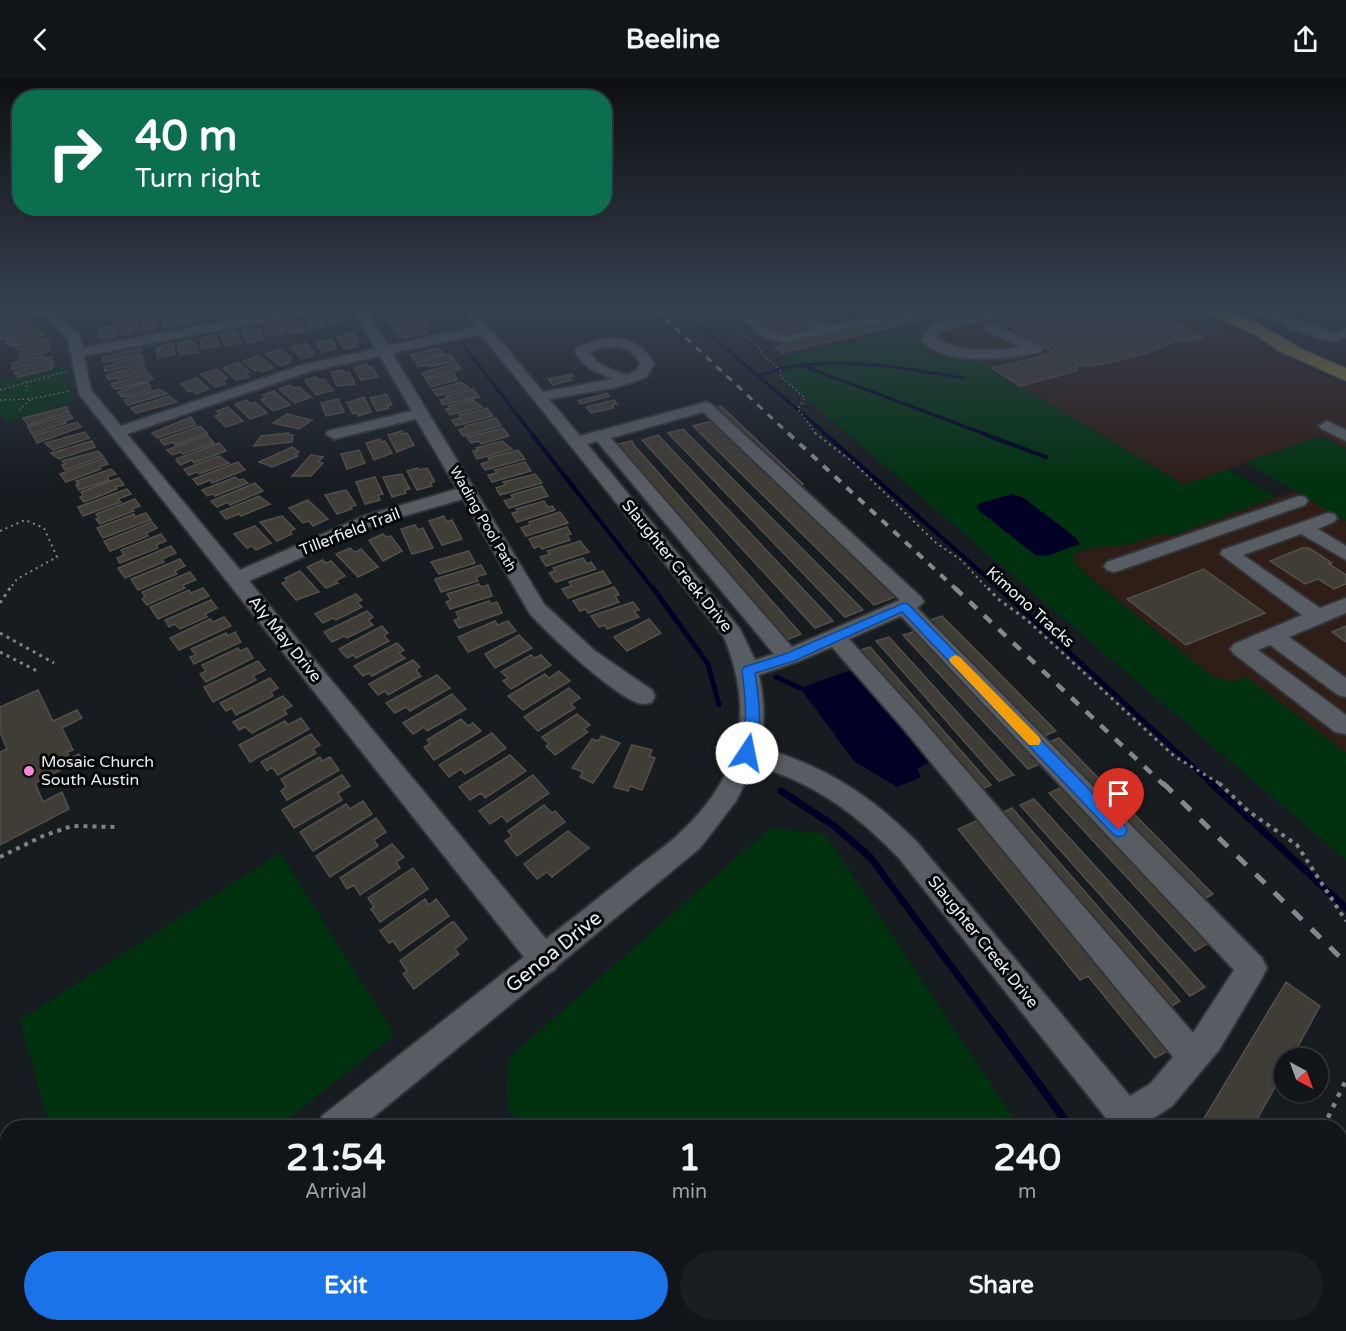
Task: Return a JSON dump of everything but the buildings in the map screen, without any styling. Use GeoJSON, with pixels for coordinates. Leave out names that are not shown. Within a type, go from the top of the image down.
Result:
{"type":"FeatureCollection","features":[{"type":"Feature","properties":{"kind":"main road"},"geometry":{"type":"LineString","coordinates":[[1330,367],[1346,375]]}},
{"type":"Feature","properties":{"kind":"street","name":"Aly May Drive"},"geometry":{"type":"LineString","coordinates":[[74,367],[82,387],[545,960]]}},
{"type":"Feature","properties":{"kind":"street"},"geometry":{"type":"LineString","coordinates":[[118,432],[309,367]]}},
{"type":"Feature","properties":{"kind":"street","name":"Wading Pool Path"},"geometry":{"type":"LineString","coordinates":[[394,367],[533,603],[547,621],[608,673],[644,696]]}},
{"type":"Feature","properties":{"kind":"street","name":"Slaughter Creek Drive"},"geometry":{"type":"LineString","coordinates":[[516,367],[733,634],[748,670],[753,707],[747,753],[789,764],[841,791],[880,820],[915,859],[1129,1120]]}},
{"type":"Feature","properties":{"kind":"street"},"geometry":{"type":"LineString","coordinates":[[540,397],[628,380]]}},
{"type":"Feature","properties":{"kind":"street"},"geometry":{"type":"LineString","coordinates":[[576,442],[706,407],[914,602],[789,657],[748,670]]}},
{"type":"Feature","properties":{"kind":"street"},"geometry":{"type":"LineString","coordinates":[[334,434],[421,414]]}},
{"type":"Feature","properties":{"kind":"street"},"geometry":{"type":"LineString","coordinates":[[1327,426],[1346,436]]}},
{"type":"Feature","properties":{"kind":"street"},"geometry":{"type":"LineString","coordinates":[[600,435],[789,657]]}},
{"type":"Feature","properties":{"kind":"street","name":"Tillerfield Trail"},"geometry":{"type":"LineString","coordinates":[[236,579],[362,524],[467,492]]}},
{"type":"Feature","properties":{"kind":"street"},"geometry":{"type":"LineString","coordinates":[[1114,566],[1299,501]]}},
{"type":"Feature","properties":{"kind":"street"},"geometry":{"type":"LineString","coordinates":[[1318,617],[1229,554],[1328,518]]}},
{"type":"Feature","properties":{"kind":"street"},"geometry":{"type":"LineString","coordinates":[[1304,528],[1346,554]]}},
{"type":"Feature","properties":{"kind":"street"},"geometry":{"type":"LineString","coordinates":[[1346,605],[1241,649],[1343,726],[1346,724]]}},
{"type":"Feature","properties":{"kind":"street"},"geometry":{"type":"LineString","coordinates":[[904,607],[1252,968],[1208,1039],[1161,1095],[1134,1120]]}},
{"type":"Feature","properties":{"kind":"street"},"geometry":{"type":"LineString","coordinates":[[1272,636],[1346,689]]}},
{"type":"Feature","properties":{"kind":"street"},"geometry":{"type":"LineString","coordinates":[[836,637],[911,722],[1193,1057]]}},
{"type":"Feature","properties":{"kind":"street","name":"Genoa Drive"},"geometry":{"type":"LineString","coordinates":[[344,1120],[691,840],[722,803],[747,753]]}},
{"type":"Feature","properties":{"kind":"path"},"geometry":{"type":"LineString","coordinates":[[0,390],[59,367]]}},
{"type":"Feature","properties":{"kind":"path","name":"Kimono Tracks"},"geometry":{"type":"LineString","coordinates":[[777,367],[781,377],[805,398],[798,409],[805,422],[838,454],[854,464],[935,542],[962,560],[998,599],[1027,620],[1174,756],[1221,784],[1248,811],[1297,845],[1346,921]]}},
{"type":"Feature","properties":{"kind":"path"},"geometry":{"type":"LineString","coordinates":[[26,381],[27,391]]}},
{"type":"Feature","properties":{"kind":"path"},"geometry":{"type":"LineString","coordinates":[[0,400],[31,399],[70,391]]}},
{"type":"Feature","properties":{"kind":"path"},"geometry":{"type":"LineString","coordinates":[[19,410],[31,399]]}},
{"type":"Feature","properties":{"kind":"path"},"geometry":{"type":"LineString","coordinates":[[0,531],[25,520],[44,528],[57,556],[17,579],[0,603]]}},
{"type":"Feature","properties":{"kind":"path"},"geometry":{"type":"LineString","coordinates":[[0,633],[54,663]]}},
{"type":"Feature","properties":{"kind":"path"},"geometry":{"type":"LineString","coordinates":[[0,652],[37,671]]}},
{"type":"Feature","properties":{"kind":"path"},"geometry":{"type":"LineString","coordinates":[[0,857],[43,836],[72,826],[118,826]]}},
{"type":"Feature","properties":{"kind":"path"},"geometry":{"type":"LineString","coordinates":[[1327,1120],[1346,1080]]}},
{"type":"Feature","properties":{"kind":"shaded area"},"geometry":{"type":"Polygon","coordinates":[[[988,367],[1307,367],[1346,386],[1346,449],[1320,436],[1184,485],[1034,394],[1017,387],[988,367]]]}},
{"type":"Feature","properties":{"kind":"shaded area"},"geometry":{"type":"Polygon","coordinates":[[[1294,491],[1346,521],[1346,753],[1245,676],[1235,682],[1212,676],[1091,578],[1074,561],[1074,554],[1093,547],[1126,545],[1164,533],[1172,536],[1294,491]]]}},
{"type":"Feature","properties":{"kind":"green space"},"geometry":{"type":"Polygon","coordinates":[[[65,367],[69,391],[76,400],[6,422],[0,412],[0,381],[65,367]]]}},
{"type":"Feature","properties":{"kind":"green space"},"geometry":{"type":"Polygon","coordinates":[[[782,367],[988,367],[1017,387],[1034,394],[1184,485],[1227,469],[1275,497],[1172,536],[1160,535],[1132,544],[1082,551],[1074,554],[1074,561],[1091,579],[1212,676],[1235,682],[1245,676],[1346,753],[1346,860],[782,378],[782,367]]]}},
{"type":"Feature","properties":{"kind":"green space"},"geometry":{"type":"Polygon","coordinates":[[[1321,436],[1346,449],[1346,521],[1246,462],[1321,436]]]}},
{"type":"Feature","properties":{"kind":"green space"},"geometry":{"type":"Polygon","coordinates":[[[770,828],[825,834],[1015,1120],[517,1120],[507,1108],[508,1059],[770,828]]]}},
{"type":"Feature","properties":{"kind":"green space"},"geometry":{"type":"Polygon","coordinates":[[[280,853],[395,1035],[286,1120],[48,1120],[20,1020],[280,853]]]}},
{"type":"Feature","properties":{"kind":"water"},"geometry":{"type":"Polygon","coordinates":[[[1012,494],[1024,498],[1075,537],[1080,544],[1047,556],[1035,555],[978,510],[977,506],[980,503],[1012,494]]]}},
{"type":"Feature","properties":{"kind":"water"},"geometry":{"type":"Polygon","coordinates":[[[854,669],[929,762],[917,769],[921,777],[897,787],[854,761],[800,688],[854,669]]]}},
{"type":"Feature","properties":{"kind":"waterway"},"geometry":{"type":"LineString","coordinates":[[480,367],[532,434]]}},
{"type":"Feature","properties":{"kind":"waterway"},"geometry":{"type":"LineString","coordinates":[[748,367],[826,434]]}},
{"type":"Feature","properties":{"kind":"waterway"},"geometry":{"type":"LineString","coordinates":[[760,375],[787,367]]}},
{"type":"Feature","properties":{"kind":"waterway"},"geometry":{"type":"LineString","coordinates":[[807,367],[985,434]]}},
{"type":"Feature","properties":{"kind":"waterway"},"geometry":{"type":"LineString","coordinates":[[892,367],[963,378]]}},
{"type":"Feature","properties":{"kind":"waterway"},"geometry":{"type":"LineString","coordinates":[[531,433],[654,590]]}},
{"type":"Feature","properties":{"kind":"waterway"},"geometry":{"type":"LineString","coordinates":[[824,433],[1001,590]]}},
{"type":"Feature","properties":{"kind":"waterway"},"geometry":{"type":"LineString","coordinates":[[981,433],[1046,457]]}},
{"type":"Feature","properties":{"kind":"waterway"},"geometry":{"type":"LineString","coordinates":[[653,588],[708,664],[719,705]]}},
{"type":"Feature","properties":{"kind":"waterway"},"geometry":{"type":"LineString","coordinates":[[999,588],[1213,785]]}},
{"type":"Feature","properties":{"kind":"waterway"},"geometry":{"type":"LineString","coordinates":[[776,677],[800,688]]}},
{"type":"Feature","properties":{"kind":"waterway"},"geometry":{"type":"LineString","coordinates":[[1211,783],[1346,908]]}},
{"type":"Feature","properties":{"kind":"waterway"},"geometry":{"type":"LineString","coordinates":[[781,791],[833,825],[870,857],[997,1028]]}},
{"type":"Feature","properties":{"kind":"waterway"},"geometry":{"type":"LineString","coordinates":[[996,1026],[1065,1120]]}},
{"type":"Feature","properties":{"kind":"railway"},"geometry":{"type":"LineString","coordinates":[[718,367],[789,434]]}},
{"type":"Feature","properties":{"kind":"railway"},"geometry":{"type":"LineString","coordinates":[[788,433],[957,590]]}},
{"type":"Feature","properties":{"kind":"railway"},"geometry":{"type":"LineString","coordinates":[[955,588],[1164,785]]}},
{"type":"Feature","properties":{"kind":"railway"},"geometry":{"type":"LineString","coordinates":[[1163,783],[1346,963]]}},
{"type":"Feature","properties":{"kind":"slow traffic"},"geometry":{"type":"LineString","coordinates":[[956,660],[1034,741]]}},
{"type":"Feature","properties":{"kind":"place","name":"Mosaic Church South Austin"},"geometry":{"type":"Point","coordinates":[29,771]}},
{"type":"Feature","properties":{"kind":"route"},"geometry":{"type":"LineString","coordinates":[[747,753],[753,707],[748,670],[789,657],[904,607],[1119,830]]}}]}
